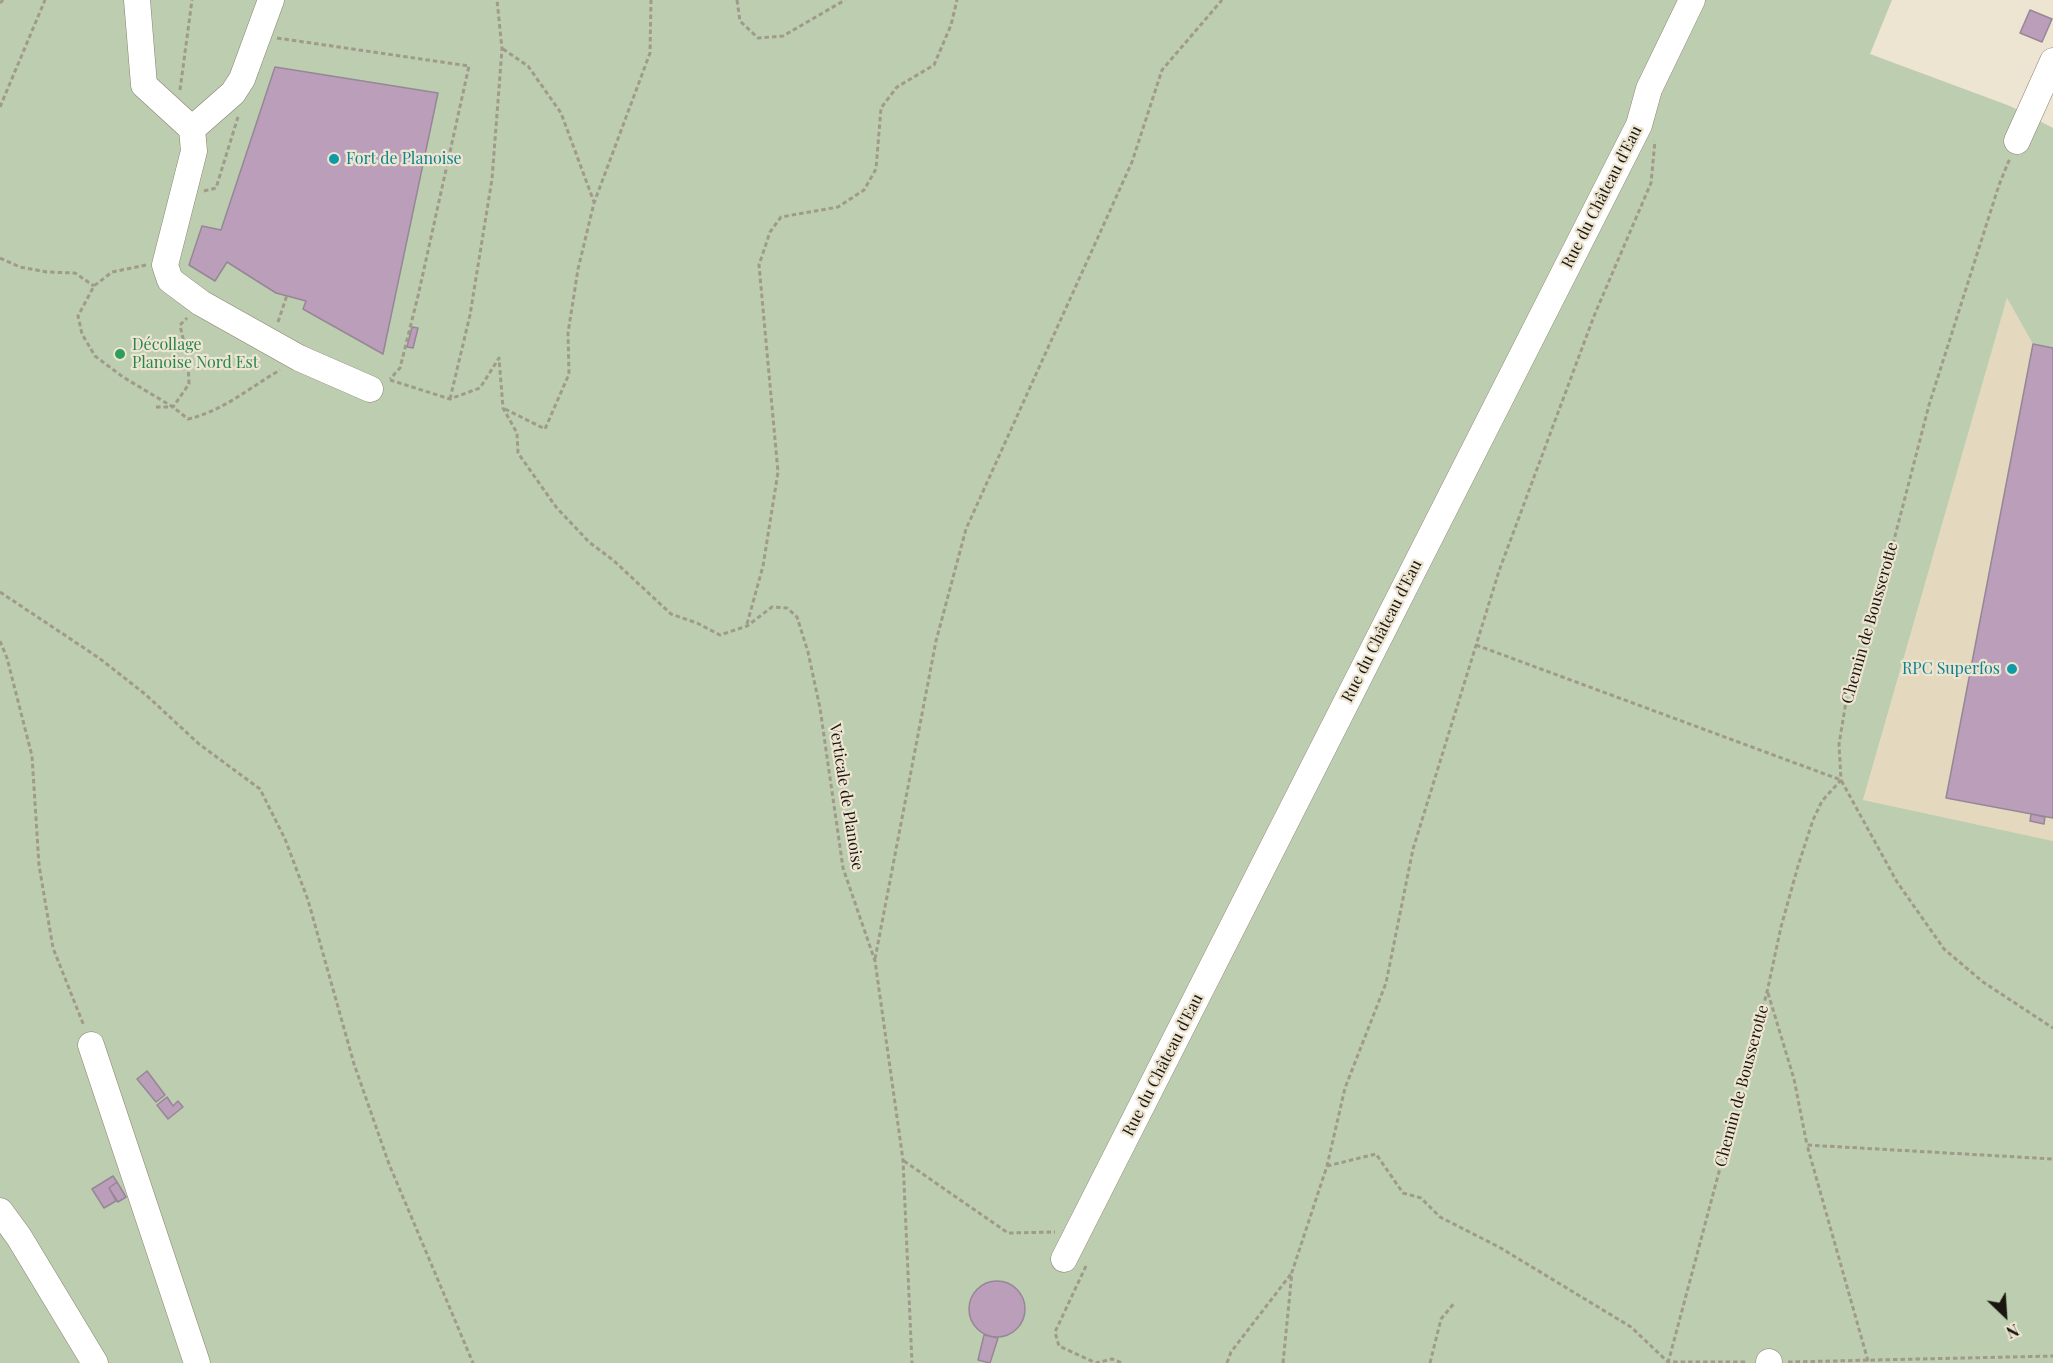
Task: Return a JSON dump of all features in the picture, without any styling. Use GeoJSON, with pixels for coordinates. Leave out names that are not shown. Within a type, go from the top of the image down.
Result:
{"type":"FeatureCollection","features":[{"type":"Feature","properties":{"kind":"street"},"geometry":{"type":"LineString","coordinates":[[137,0],[144,85],[192,129],[194,151],[165,265],[170,280],[201,303],[299,358],[370,389]]}},
{"type":"Feature","properties":{"kind":"street"},"geometry":{"type":"LineString","coordinates":[[192,129],[233,93],[242,79],[271,0]]}},
{"type":"Feature","properties":{"kind":"street","name":"Rue du Château d'Eau"},"geometry":{"type":"LineString","coordinates":[[1071,1246],[1639,125],[1649,89],[1692,0]]}},
{"type":"Feature","properties":{"kind":"street"},"geometry":{"type":"LineString","coordinates":[[2017,141],[2053,61]]}},
{"type":"Feature","properties":{"kind":"street"},"geometry":{"type":"LineString","coordinates":[[91,1045],[196,1363]]}},
{"type":"Feature","properties":{"kind":"street"},"geometry":{"type":"LineString","coordinates":[[0,1210],[20,1237],[95,1363]]}},
{"type":"Feature","properties":{"kind":"path"},"geometry":{"type":"LineString","coordinates":[[0,108],[45,0]]}},
{"type":"Feature","properties":{"kind":"path"},"geometry":{"type":"LineString","coordinates":[[450,399],[470,315],[492,179],[501,49],[497,0]]}},
{"type":"Feature","properties":{"kind":"path"},"geometry":{"type":"LineString","coordinates":[[266,36],[469,66],[400,368],[390,380],[450,399],[480,388],[499,358],[503,408],[544,429],[569,374],[570,322],[578,269],[594,203],[650,52],[651,0]]}},
{"type":"Feature","properties":{"kind":"path"},"geometry":{"type":"LineString","coordinates":[[737,0],[740,21],[758,38],[783,36],[845,0]]}},
{"type":"Feature","properties":{"kind":"path"},"geometry":{"type":"LineString","coordinates":[[747,626],[763,566],[778,471],[759,265],[770,232],[781,217],[838,207],[864,190],[876,169],[881,108],[897,87],[934,65],[951,25],[957,0]]}},
{"type":"Feature","properties":{"kind":"path"},"geometry":{"type":"LineString","coordinates":[[875,961],[936,641],[966,529],[1132,162],[1162,70],[1222,0]]}},
{"type":"Feature","properties":{"kind":"path"},"geometry":{"type":"LineString","coordinates":[[501,49],[528,66],[561,113],[594,203]]}},
{"type":"Feature","properties":{"kind":"path"},"geometry":{"type":"LineString","coordinates":[[184,193],[216,188],[238,116]]}},
{"type":"Feature","properties":{"kind":"path"},"geometry":{"type":"LineString","coordinates":[[1283,1363],[1292,1272],[1327,1166],[1345,1088],[1386,983],[1413,849],[1499,571],[1594,316],[1651,183],[1656,132]]}},
{"type":"Feature","properties":{"kind":"path","name":"Chemin de Bousserotte"},"geometry":{"type":"LineString","coordinates":[[1668,1363],[1767,992],[1784,917],[1813,820],[1822,801],[1841,780],[1839,744],[1848,690],[1873,621],[1929,405],[1999,185],[2017,141]]}},
{"type":"Feature","properties":{"kind":"path"},"geometry":{"type":"LineString","coordinates":[[0,258],[29,269],[75,273],[94,286]]}},
{"type":"Feature","properties":{"kind":"path"},"geometry":{"type":"LineString","coordinates":[[165,265],[137,266],[112,272],[94,286],[78,316],[82,334],[95,356],[123,377],[173,407],[188,419],[205,415],[226,405],[299,358]]}},
{"type":"Feature","properties":{"kind":"path"},"geometry":{"type":"LineString","coordinates":[[268,341],[276,329],[287,295]]}},
{"type":"Feature","properties":{"kind":"path"},"geometry":{"type":"LineString","coordinates":[[173,407],[189,384],[188,361],[180,325],[201,303]]}},
{"type":"Feature","properties":{"kind":"path"},"geometry":{"type":"LineString","coordinates":[[156,407],[173,407]]}},
{"type":"Feature","properties":{"kind":"path","name":"Verticale de Planoise"},"geometry":{"type":"LineString","coordinates":[[503,408],[517,433],[518,453],[555,507],[589,542],[613,560],[671,614],[697,623],[720,635],[747,626],[772,606],[787,608],[797,617],[808,652],[820,708],[843,868],[875,961],[903,1160],[912,1363]]}},
{"type":"Feature","properties":{"kind":"path"},"geometry":{"type":"LineString","coordinates":[[0,592],[99,658],[145,694],[199,744],[260,789],[285,839],[308,900],[354,1064],[389,1164],[473,1363]]}},
{"type":"Feature","properties":{"kind":"path"},"geometry":{"type":"LineString","coordinates":[[0,641],[7,658],[32,756],[39,865],[53,948],[91,1045]]}},
{"type":"Feature","properties":{"kind":"path"},"geometry":{"type":"LineString","coordinates":[[1476,645],[1841,780],[1898,882],[1944,949],[1983,982],[2053,1028]]}},
{"type":"Feature","properties":{"kind":"path"},"geometry":{"type":"LineString","coordinates":[[1767,992],[1794,1079],[1807,1145],[1868,1361]]}},
{"type":"Feature","properties":{"kind":"path"},"geometry":{"type":"LineString","coordinates":[[1807,1145],[2053,1159]]}},
{"type":"Feature","properties":{"kind":"path"},"geometry":{"type":"LineString","coordinates":[[1327,1166],[1376,1154],[1403,1193],[1421,1198],[1440,1217],[1499,1247],[1631,1327],[1668,1363],[1962,1361],[2053,1356]]}},
{"type":"Feature","properties":{"kind":"path"},"geometry":{"type":"LineString","coordinates":[[903,1160],[1008,1233],[1071,1246],[1087,1264],[1055,1332],[1059,1346],[1096,1363],[1113,1359],[1122,1363]]}},
{"type":"Feature","properties":{"kind":"path"},"geometry":{"type":"LineString","coordinates":[[1227,1363],[1231,1352],[1292,1272]]}},
{"type":"Feature","properties":{"kind":"path"},"geometry":{"type":"LineString","coordinates":[[1430,1363],[1441,1319],[1455,1302]]}},
{"type":"Feature","properties":{"kind":"path"},"geometry":{"type":"LineString","coordinates":[[2015,1357],[2015,1363]]}},
{"type":"Feature","properties":{"kind":"shaded area"},"geometry":{"type":"Polygon","coordinates":[[[2007,298],[2033,344],[2053,348],[2053,841],[1863,801],[2007,298]]]}},
{"type":"Feature","properties":{"kind":"green space"},"geometry":{"type":"Polygon","coordinates":[[[0,0],[1892,0],[1870,54],[2010,106],[2053,128],[2053,348],[2033,344],[2007,298],[1863,800],[2053,841],[2053,1363],[0,1363],[0,0]]]}},
{"type":"Feature","properties":{"kind":"building"},"geometry":{"type":"Polygon","coordinates":[[[2030,10],[2052,19],[2042,42],[2020,33],[2030,10]]]}},
{"type":"Feature","properties":{"kind":"building","name":"Fort de Planoise"},"geometry":{"type":"Polygon","coordinates":[[[275,67],[438,93],[383,354],[303,309],[306,301],[276,293],[227,262],[215,281],[189,265],[202,226],[221,230],[275,67]]]}},
{"type":"Feature","properties":{"kind":"building"},"geometry":{"type":"Polygon","coordinates":[[[412,327],[418,328],[413,348],[407,347],[412,327]]]}},
{"type":"Feature","properties":{"kind":"building","name":"RPC Superfos"},"geometry":{"type":"Polygon","coordinates":[[[2033,344],[2053,348],[2053,818],[1946,798],[2033,344]]]}},
{"type":"Feature","properties":{"kind":"building"},"geometry":{"type":"Polygon","coordinates":[[[2031,814],[2045,817],[2044,824],[2030,821],[2031,814]]]}},
{"type":"Feature","properties":{"kind":"building"},"geometry":{"type":"Polygon","coordinates":[[[147,1071],[165,1095],[156,1102],[137,1079],[147,1071]]]}},
{"type":"Feature","properties":{"kind":"building"},"geometry":{"type":"Polygon","coordinates":[[[167,1097],[173,1106],[178,1101],[183,1107],[168,1119],[157,1105],[167,1097]]]}},
{"type":"Feature","properties":{"kind":"building"},"geometry":{"type":"Polygon","coordinates":[[[113,1176],[117,1182],[109,1188],[116,1201],[104,1208],[92,1189],[113,1176]]]}},
{"type":"Feature","properties":{"kind":"building"},"geometry":{"type":"Polygon","coordinates":[[[117,1182],[126,1197],[118,1202],[109,1188],[117,1182]]]}},
{"type":"Feature","properties":{"kind":"building"},"geometry":{"type":"Polygon","coordinates":[[[992,1281],[1002,1281],[1017,1289],[1023,1298],[1025,1309],[1023,1320],[1017,1329],[1002,1337],[992,1337],[981,1332],[974,1325],[969,1314],[969,1304],[974,1293],[981,1286],[992,1281]]]}},
{"type":"Feature","properties":{"kind":"building"},"geometry":{"type":"Polygon","coordinates":[[[984,1335],[998,1338],[990,1363],[978,1360],[984,1335]]]}},
{"type":"Feature","properties":{"kind":"place","name":"Fort de Planoise"},"geometry":{"type":"Point","coordinates":[334,159]}},
{"type":"Feature","properties":{"kind":"place","name":"Décollage Planoise Nord Est"},"geometry":{"type":"Point","coordinates":[120,354]}},
{"type":"Feature","properties":{"kind":"place","name":"RPC Superfos"},"geometry":{"type":"Point","coordinates":[2012,669]}}]}
